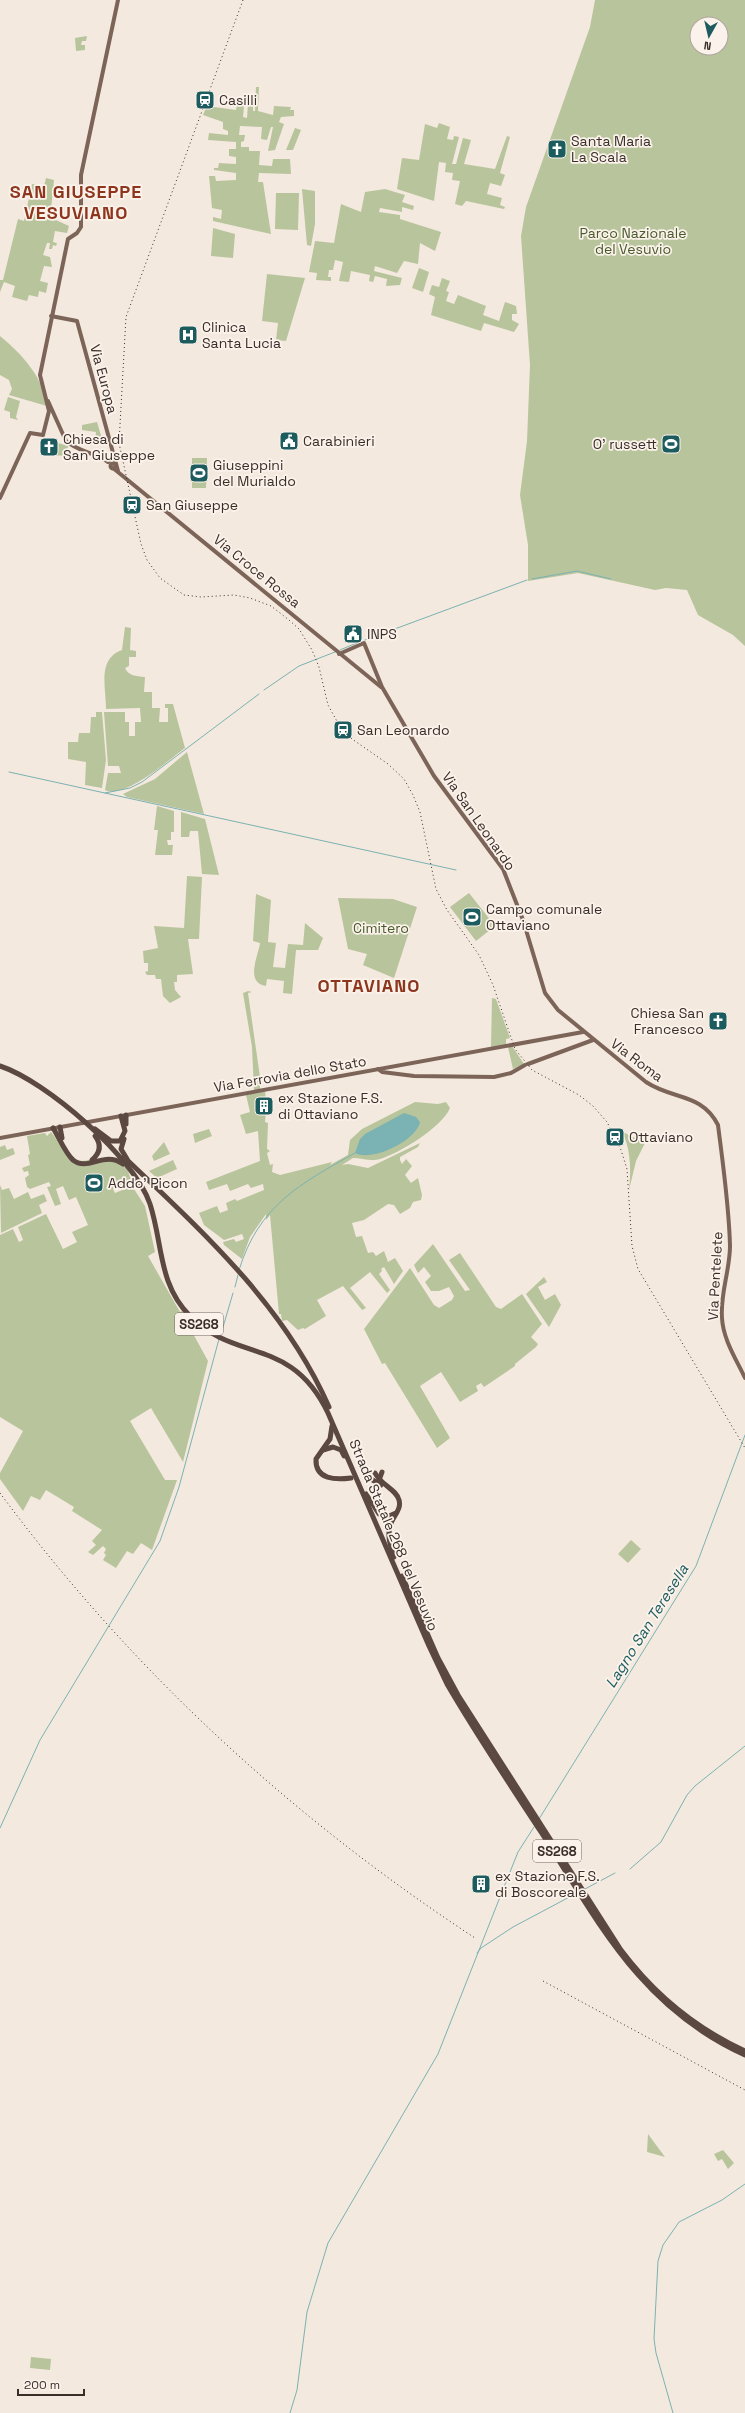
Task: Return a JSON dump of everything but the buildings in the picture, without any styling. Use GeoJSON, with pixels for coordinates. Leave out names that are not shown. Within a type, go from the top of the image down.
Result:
{"type":"FeatureCollection","features":[{"type":"Feature","properties":{"kind":"highway"},"geometry":{"type":"LineString","coordinates":[[0,1065],[20,1071],[42,1085],[90,1127],[111,1141],[120,1141],[125,1131],[124,1115]]}},
{"type":"Feature","properties":{"kind":"highway"},"geometry":{"type":"LineString","coordinates":[[42,1085],[82,1120]]}},
{"type":"Feature","properties":{"kind":"highway"},"geometry":{"type":"LineString","coordinates":[[124,1115],[127,1132],[121,1147],[132,1168]]}},
{"type":"Feature","properties":{"kind":"highway"},"geometry":{"type":"LineString","coordinates":[[60,1127],[61,1134],[72,1156],[83,1162],[89,1162],[96,1156],[100,1147],[96,1136],[90,1127]]}},
{"type":"Feature","properties":{"kind":"highway","name":"Strada Statale 268 del Vesuvio"},"geometry":{"type":"LineString","coordinates":[[90,1127],[132,1168],[211,1239],[242,1273],[297,1349],[316,1380],[319,1396],[353,1475],[359,1480],[366,1494],[438,1658],[458,1695],[621,1950],[646,1981],[677,2010],[708,2031],[745,2051]]}},
{"type":"Feature","properties":{"kind":"highway"},"geometry":{"type":"LineString","coordinates":[[53,1128],[71,1158],[77,1162],[86,1164],[103,1158],[121,1162],[132,1168]]}},
{"type":"Feature","properties":{"kind":"highway","name":"Strada Statale 268 del Vesuvio"},"geometry":{"type":"LineString","coordinates":[[132,1168],[150,1204],[164,1274],[172,1293],[184,1310],[199,1324],[215,1334],[287,1364],[304,1376],[317,1388],[353,1475]]}},
{"type":"Feature","properties":{"kind":"highway"},"geometry":{"type":"LineString","coordinates":[[319,1396],[332,1428],[330,1439],[322,1450],[316,1459],[318,1470],[323,1475],[334,1479],[353,1475],[341,1450],[333,1447],[322,1450]]}},
{"type":"Feature","properties":{"kind":"highway"},"geometry":{"type":"LineString","coordinates":[[377,1481],[382,1472]]}},
{"type":"Feature","properties":{"kind":"highway"},"geometry":{"type":"LineString","coordinates":[[374,1473],[377,1481]]}},
{"type":"Feature","properties":{"kind":"highway"},"geometry":{"type":"LineString","coordinates":[[366,1476],[385,1486],[398,1497],[400,1505],[389,1531],[394,1557]]}},
{"type":"Feature","properties":{"kind":"highway","name":"Strada Statale 268 del Vesuvio"},"geometry":{"type":"LineString","coordinates":[[359,1480],[428,1646],[447,1684],[611,1941],[644,1984],[676,2013],[714,2039],[745,2055]]}},
{"type":"Feature","properties":{"kind":"highway"},"geometry":{"type":"LineString","coordinates":[[366,1494],[375,1510],[382,1516],[392,1515],[398,1511]]}},
{"type":"Feature","properties":{"kind":"main road"},"geometry":{"type":"LineString","coordinates":[[113,456],[109,462],[66,441],[42,387],[40,375],[68,239],[77,233],[81,227],[80,183],[118,0]]}},
{"type":"Feature","properties":{"kind":"main road","name":"Via Europa"},"geometry":{"type":"LineString","coordinates":[[52,316],[77,321],[113,456],[113,466]]}},
{"type":"Feature","properties":{"kind":"main road"},"geometry":{"type":"LineString","coordinates":[[0,498],[30,433],[43,435],[48,401]]}},
{"type":"Feature","properties":{"kind":"main road"},"geometry":{"type":"LineString","coordinates":[[101,458],[113,466]]}},
{"type":"Feature","properties":{"kind":"main road","name":"Via Croce Rossa"},"geometry":{"type":"LineString","coordinates":[[113,466],[118,472],[337,652],[382,687]]}},
{"type":"Feature","properties":{"kind":"main road"},"geometry":{"type":"LineString","coordinates":[[337,652],[364,643],[382,687]]}},
{"type":"Feature","properties":{"kind":"main road","name":"Via San Leonardo"},"geometry":{"type":"LineString","coordinates":[[382,687],[434,776],[503,869],[522,920],[545,993],[558,1010],[583,1032]]}},
{"type":"Feature","properties":{"kind":"main road","name":"Via Roma"},"geometry":{"type":"LineString","coordinates":[[583,1032],[652,1087],[661,1092],[701,1104],[714,1116],[718,1124]]}},
{"type":"Feature","properties":{"kind":"main road","name":"Via Ferrovia dello Stato"},"geometry":{"type":"LineString","coordinates":[[0,1138],[583,1032]]}},
{"type":"Feature","properties":{"kind":"main road"},"geometry":{"type":"LineString","coordinates":[[378,1069],[382,1072],[414,1076],[494,1077],[511,1073],[526,1065],[593,1040]]}},
{"type":"Feature","properties":{"kind":"main road","name":"Via Pentelete"},"geometry":{"type":"LineString","coordinates":[[718,1124],[729,1202],[728,1220],[730,1248],[722,1318],[725,1333],[745,1378]]}},
{"type":"Feature","properties":{"kind":"green space","name":"Parco Nazionale del Vesuvio"},"geometry":{"type":"Polygon","coordinates":[[[595,0],[745,0],[745,646],[733,635],[698,615],[687,590],[666,588],[655,590],[578,573],[528,581],[528,545],[520,495],[527,441],[530,365],[521,236],[526,207],[590,27],[595,0]]]}},
{"type":"Feature","properties":{"kind":"green space"},"geometry":{"type":"Polygon","coordinates":[[[87,36],[86,41],[82,41],[81,45],[85,45],[85,50],[76,51],[75,38],[87,36]]]}},
{"type":"Feature","properties":{"kind":"green space"},"geometry":{"type":"Polygon","coordinates":[[[256,87],[259,87],[258,111],[273,115],[274,106],[291,107],[290,110],[294,110],[294,116],[281,117],[279,122],[284,124],[275,150],[268,151],[273,127],[271,127],[267,140],[261,139],[262,127],[240,126],[239,135],[245,135],[244,141],[241,142],[241,147],[249,147],[249,151],[260,151],[259,165],[272,166],[273,159],[290,159],[291,174],[259,173],[258,182],[263,182],[271,234],[213,221],[213,217],[221,219],[222,210],[212,208],[209,176],[215,176],[216,181],[236,180],[236,173],[214,170],[214,168],[218,168],[219,163],[236,164],[236,157],[229,156],[229,149],[236,149],[236,142],[208,140],[209,133],[228,135],[228,131],[223,129],[223,122],[203,115],[208,103],[214,103],[214,107],[236,110],[237,105],[244,106],[243,117],[247,118],[248,104],[253,105],[253,111],[255,111],[256,87]]]}},
{"type":"Feature","properties":{"kind":"green space"},"geometry":{"type":"Polygon","coordinates":[[[439,123],[450,127],[447,139],[453,140],[454,136],[459,137],[452,164],[456,164],[463,138],[471,140],[464,164],[495,169],[507,136],[510,137],[500,173],[505,175],[501,186],[490,183],[487,194],[502,198],[500,205],[505,207],[504,209],[466,201],[462,206],[455,204],[460,181],[452,180],[453,173],[445,172],[446,163],[439,162],[434,201],[397,189],[402,158],[419,160],[425,124],[437,128],[439,123]]]}},
{"type":"Feature","properties":{"kind":"green space"},"geometry":{"type":"Polygon","coordinates":[[[295,128],[301,130],[293,150],[286,150],[295,128]]]}},
{"type":"Feature","properties":{"kind":"green space"},"geometry":{"type":"Polygon","coordinates":[[[46,178],[54,180],[51,209],[40,205],[38,212],[69,226],[67,233],[55,231],[53,242],[57,243],[56,246],[53,245],[52,249],[49,249],[50,243],[47,243],[43,255],[50,257],[52,267],[44,266],[40,281],[48,283],[46,293],[39,291],[38,297],[29,295],[27,301],[12,297],[15,286],[4,282],[0,292],[0,280],[3,280],[18,219],[24,221],[32,184],[44,186],[46,178]]]}},
{"type":"Feature","properties":{"kind":"green space"},"geometry":{"type":"Polygon","coordinates":[[[302,189],[315,191],[315,224],[311,246],[307,245],[302,189]]]}},
{"type":"Feature","properties":{"kind":"green space"},"geometry":{"type":"Polygon","coordinates":[[[385,189],[405,195],[402,202],[414,206],[413,210],[402,207],[402,212],[380,208],[379,212],[400,215],[400,219],[441,232],[435,251],[420,243],[418,264],[404,261],[397,273],[375,266],[374,271],[402,278],[400,285],[386,286],[387,279],[375,276],[373,282],[369,281],[370,275],[351,271],[349,282],[339,281],[343,262],[335,260],[333,270],[329,270],[328,277],[331,277],[331,281],[316,280],[317,273],[309,272],[315,241],[334,243],[341,204],[361,212],[365,192],[385,189]]]}},
{"type":"Feature","properties":{"kind":"green space"},"geometry":{"type":"Polygon","coordinates":[[[276,193],[299,193],[298,230],[275,229],[276,193]]]}},
{"type":"Feature","properties":{"kind":"green space"},"geometry":{"type":"Polygon","coordinates":[[[213,228],[235,234],[233,258],[211,256],[213,228]]]}},
{"type":"Feature","properties":{"kind":"green space"},"geometry":{"type":"Polygon","coordinates":[[[419,268],[429,272],[423,292],[412,288],[419,268]]]}},
{"type":"Feature","properties":{"kind":"green space"},"geometry":{"type":"Polygon","coordinates":[[[267,274],[305,278],[286,341],[276,340],[278,323],[262,321],[267,274]]]}},
{"type":"Feature","properties":{"kind":"green space"},"geometry":{"type":"Polygon","coordinates":[[[442,278],[450,281],[446,291],[449,292],[446,301],[454,304],[458,295],[486,306],[483,315],[499,321],[505,302],[516,306],[517,314],[512,314],[512,320],[519,324],[514,332],[484,323],[481,331],[431,315],[435,297],[429,294],[432,285],[439,287],[442,278]]]}},
{"type":"Feature","properties":{"kind":"green space"},"geometry":{"type":"Polygon","coordinates":[[[0,336],[16,350],[30,367],[41,385],[47,406],[9,395],[12,389],[9,380],[0,375],[0,336]]]}},
{"type":"Feature","properties":{"kind":"green space"},"geometry":{"type":"Polygon","coordinates":[[[8,397],[20,401],[16,417],[18,420],[10,418],[10,412],[4,410],[8,397]]]}},
{"type":"Feature","properties":{"kind":"green space"},"geometry":{"type":"Polygon","coordinates":[[[97,422],[102,439],[95,441],[96,432],[82,430],[82,425],[97,422]]]}},
{"type":"Feature","properties":{"kind":"green space"},"geometry":{"type":"Polygon","coordinates":[[[55,442],[68,446],[66,456],[53,455],[55,442]]]}},
{"type":"Feature","properties":{"kind":"green space","name":"Giuseppini del Murialdo"},"geometry":{"type":"Polygon","coordinates":[[[192,458],[207,458],[206,488],[192,488],[192,458]]]}},
{"type":"Feature","properties":{"kind":"green space"},"geometry":{"type":"Polygon","coordinates":[[[125,627],[131,628],[130,650],[136,651],[136,657],[129,657],[129,666],[125,668],[130,674],[145,677],[144,692],[152,692],[152,708],[160,708],[159,722],[168,722],[168,708],[165,708],[165,704],[173,704],[185,748],[158,769],[135,784],[113,792],[105,790],[108,773],[121,773],[119,766],[108,766],[104,712],[125,712],[125,722],[129,722],[129,736],[135,736],[135,722],[141,722],[140,708],[106,709],[104,683],[106,667],[114,654],[122,650],[125,627]]]}},
{"type":"Feature","properties":{"kind":"green space"},"geometry":{"type":"Polygon","coordinates":[[[96,712],[102,712],[106,760],[102,788],[85,785],[86,762],[68,759],[68,742],[78,742],[79,733],[90,733],[91,717],[96,717],[96,712]]]}},
{"type":"Feature","properties":{"kind":"green space"},"geometry":{"type":"Polygon","coordinates":[[[187,752],[204,814],[127,797],[123,794],[155,779],[187,752]]]}},
{"type":"Feature","properties":{"kind":"green space"},"geometry":{"type":"Polygon","coordinates":[[[157,806],[174,811],[174,832],[171,832],[171,840],[167,840],[168,845],[173,845],[172,855],[155,855],[158,830],[154,830],[157,806]]]}},
{"type":"Feature","properties":{"kind":"green space"},"geometry":{"type":"Polygon","coordinates":[[[181,812],[205,819],[219,875],[202,874],[198,831],[190,831],[189,837],[181,837],[181,812]]]}},
{"type":"Feature","properties":{"kind":"green space"},"geometry":{"type":"Polygon","coordinates":[[[187,876],[202,877],[199,939],[188,939],[193,974],[177,975],[177,982],[174,982],[175,990],[181,997],[170,1003],[163,996],[161,979],[156,979],[155,975],[147,975],[145,972],[148,971],[148,963],[144,963],[143,951],[158,948],[154,926],[184,928],[187,876]]]}},
{"type":"Feature","properties":{"kind":"green space","name":"Campo comunale Ottaviano"},"geometry":{"type":"Polygon","coordinates":[[[469,893],[495,926],[476,941],[450,907],[469,893]]]}},
{"type":"Feature","properties":{"kind":"green space"},"geometry":{"type":"Polygon","coordinates":[[[256,894],[271,900],[268,942],[276,943],[273,967],[285,968],[288,944],[303,945],[305,923],[323,938],[318,950],[296,950],[292,994],[283,993],[284,981],[267,979],[266,986],[259,984],[256,980],[254,968],[260,943],[253,941],[256,894]]]}},
{"type":"Feature","properties":{"kind":"green space","name":"Cimitero"},"geometry":{"type":"Polygon","coordinates":[[[338,898],[393,899],[417,907],[394,978],[363,965],[367,954],[348,949],[338,898]]]}},
{"type":"Feature","properties":{"kind":"green space"},"geometry":{"type":"Polygon","coordinates":[[[248,991],[252,992],[248,993],[260,1077],[260,1089],[254,1090],[252,1047],[243,993],[248,991]]]}},
{"type":"Feature","properties":{"kind":"green space"},"geometry":{"type":"Polygon","coordinates":[[[492,998],[496,999],[510,1038],[506,1039],[506,1045],[491,1047],[492,998]]]}},
{"type":"Feature","properties":{"kind":"green space"},"geometry":{"type":"Polygon","coordinates":[[[512,1046],[524,1064],[513,1069],[508,1047],[512,1046]]]}},
{"type":"Feature","properties":{"kind":"green space"},"geometry":{"type":"Polygon","coordinates":[[[265,1091],[266,1101],[262,1102],[263,1110],[266,1110],[265,1122],[268,1123],[267,1149],[270,1151],[267,1153],[270,1165],[273,1164],[272,1172],[280,1175],[332,1162],[330,1165],[348,1155],[350,1140],[362,1129],[415,1102],[438,1104],[446,1102],[450,1108],[446,1115],[430,1131],[398,1151],[376,1160],[353,1158],[342,1165],[348,1164],[368,1168],[420,1143],[418,1147],[400,1157],[400,1160],[402,1164],[406,1159],[412,1166],[405,1175],[411,1183],[418,1178],[422,1195],[421,1200],[413,1202],[410,1208],[400,1214],[394,1205],[388,1204],[364,1220],[352,1223],[356,1237],[362,1236],[368,1253],[373,1252],[376,1256],[384,1251],[388,1262],[395,1258],[403,1271],[394,1284],[384,1267],[381,1269],[382,1271],[379,1274],[390,1290],[387,1293],[370,1272],[350,1288],[366,1308],[362,1310],[343,1286],[317,1300],[326,1316],[305,1329],[303,1328],[298,1330],[287,1320],[282,1321],[281,1314],[279,1314],[270,1215],[266,1220],[266,1214],[250,1237],[242,1259],[224,1245],[223,1242],[234,1239],[236,1242],[244,1239],[242,1234],[224,1240],[204,1225],[199,1213],[217,1206],[220,1213],[228,1210],[226,1203],[235,1199],[237,1201],[264,1190],[263,1184],[251,1188],[248,1184],[230,1191],[227,1184],[209,1190],[206,1182],[260,1161],[258,1131],[246,1134],[240,1115],[250,1112],[246,1095],[265,1091]]]}},
{"type":"Feature","properties":{"kind":"green space"},"geometry":{"type":"Polygon","coordinates":[[[209,1129],[212,1136],[195,1143],[193,1134],[209,1129]]]}},
{"type":"Feature","properties":{"kind":"green space"},"geometry":{"type":"Polygon","coordinates":[[[51,1132],[73,1162],[106,1160],[119,1163],[127,1169],[131,1179],[113,1189],[115,1193],[132,1186],[145,1206],[155,1252],[148,1256],[180,1312],[182,1311],[197,1325],[191,1330],[208,1361],[183,1462],[151,1408],[130,1421],[165,1480],[177,1480],[152,1550],[141,1543],[133,1554],[127,1551],[116,1568],[103,1560],[106,1555],[104,1553],[106,1549],[103,1546],[93,1555],[88,1552],[96,1545],[92,1541],[102,1530],[72,1511],[74,1507],[46,1490],[40,1500],[31,1496],[23,1511],[0,1479],[0,1473],[23,1431],[0,1417],[0,1235],[13,1229],[19,1242],[23,1240],[18,1227],[46,1214],[63,1249],[77,1242],[72,1232],[88,1225],[76,1197],[69,1200],[63,1186],[56,1189],[61,1204],[55,1206],[47,1187],[51,1186],[49,1182],[30,1189],[27,1187],[25,1178],[29,1175],[28,1171],[24,1172],[22,1168],[30,1165],[27,1136],[45,1133],[47,1136],[51,1132]]]}},
{"type":"Feature","properties":{"kind":"green space"},"geometry":{"type":"Polygon","coordinates":[[[623,1132],[645,1143],[636,1161],[629,1190],[629,1156],[624,1136],[621,1136],[623,1132]]]}},
{"type":"Feature","properties":{"kind":"green space"},"geometry":{"type":"Polygon","coordinates":[[[164,1142],[170,1154],[154,1161],[152,1156],[164,1142]]]}},
{"type":"Feature","properties":{"kind":"green space"},"geometry":{"type":"Polygon","coordinates":[[[5,1145],[7,1150],[13,1148],[15,1154],[0,1160],[0,1147],[5,1145]]]}},
{"type":"Feature","properties":{"kind":"green space"},"geometry":{"type":"Polygon","coordinates":[[[173,1160],[177,1169],[157,1178],[149,1171],[173,1160]]]}},
{"type":"Feature","properties":{"kind":"green space"},"geometry":{"type":"Polygon","coordinates":[[[0,1185],[2,1190],[9,1188],[14,1199],[28,1192],[31,1199],[44,1194],[47,1201],[39,1205],[42,1213],[1,1233],[0,1185]]]}},
{"type":"Feature","properties":{"kind":"green space"},"geometry":{"type":"Polygon","coordinates":[[[433,1244],[465,1291],[470,1290],[449,1260],[460,1253],[496,1307],[501,1309],[522,1294],[542,1324],[531,1337],[538,1344],[536,1347],[515,1364],[515,1366],[484,1387],[481,1383],[476,1386],[478,1391],[460,1402],[441,1372],[420,1386],[450,1438],[437,1448],[385,1363],[382,1364],[364,1329],[410,1268],[434,1305],[439,1308],[452,1300],[454,1296],[449,1287],[439,1291],[431,1291],[425,1282],[431,1276],[424,1267],[418,1273],[414,1265],[433,1244]]]}},
{"type":"Feature","properties":{"kind":"green space"},"geometry":{"type":"Polygon","coordinates":[[[544,1277],[547,1282],[538,1287],[545,1300],[555,1294],[561,1305],[549,1327],[526,1294],[544,1277]]]}},
{"type":"Feature","properties":{"kind":"green space"},"geometry":{"type":"Polygon","coordinates":[[[631,1540],[641,1549],[628,1563],[618,1554],[631,1540]]]}},
{"type":"Feature","properties":{"kind":"green space"},"geometry":{"type":"Polygon","coordinates":[[[648,2134],[665,2157],[647,2152],[648,2134]]]}},
{"type":"Feature","properties":{"kind":"green space"},"geometry":{"type":"Polygon","coordinates":[[[723,2150],[734,2163],[728,2169],[722,2159],[718,2161],[714,2154],[723,2150]]]}},
{"type":"Feature","properties":{"kind":"green space"},"geometry":{"type":"Polygon","coordinates":[[[31,2357],[51,2359],[50,2370],[30,2368],[31,2357]]]}},
{"type":"Feature","properties":{"kind":"water"},"geometry":{"type":"Polygon","coordinates":[[[404,1113],[416,1117],[420,1122],[417,1129],[411,1136],[402,1143],[382,1152],[372,1155],[355,1153],[360,1139],[365,1134],[404,1113]]]}},
{"type":"Feature","properties":{"kind":"waterway"},"geometry":{"type":"LineString","coordinates":[[532,579],[577,571],[611,579]]}},
{"type":"Feature","properties":{"kind":"waterway"},"geometry":{"type":"LineString","coordinates":[[365,640],[527,580]]}},
{"type":"Feature","properties":{"kind":"waterway"},"geometry":{"type":"LineString","coordinates":[[340,650],[359,642]]}},
{"type":"Feature","properties":{"kind":"waterway"},"geometry":{"type":"LineString","coordinates":[[264,690],[299,666],[335,652]]}},
{"type":"Feature","properties":{"kind":"waterway"},"geometry":{"type":"LineString","coordinates":[[105,793],[130,788],[142,782],[259,694]]}},
{"type":"Feature","properties":{"kind":"waterway"},"geometry":{"type":"LineString","coordinates":[[9,772],[456,870]]}},
{"type":"Feature","properties":{"kind":"waterway"},"geometry":{"type":"LineString","coordinates":[[239,1270],[247,1248],[258,1229],[270,1213],[299,1187],[316,1175],[355,1153]]}},
{"type":"Feature","properties":{"kind":"waterway"},"geometry":{"type":"LineString","coordinates":[[235,1287],[238,1275]]}},
{"type":"Feature","properties":{"kind":"waterway"},"geometry":{"type":"LineString","coordinates":[[221,1334],[233,1293]]}},
{"type":"Feature","properties":{"kind":"waterway"},"geometry":{"type":"LineString","coordinates":[[0,1828],[40,1740],[160,1541],[179,1487],[219,1339]]}},
{"type":"Feature","properties":{"kind":"waterway","name":"Lagno San Teresella"},"geometry":{"type":"LineString","coordinates":[[539,1819],[696,1566],[745,1435]]}},
{"type":"Feature","properties":{"kind":"waterway"},"geometry":{"type":"LineString","coordinates":[[630,1869],[661,1842],[687,1795],[695,1786],[745,1746]]}},
{"type":"Feature","properties":{"kind":"waterway"},"geometry":{"type":"LineString","coordinates":[[290,2413],[297,2390],[307,2312],[328,2243],[438,2054],[518,1852],[534,1827]]}},
{"type":"Feature","properties":{"kind":"waterway"},"geometry":{"type":"LineString","coordinates":[[585,1889],[615,1873]]}},
{"type":"Feature","properties":{"kind":"waterway"},"geometry":{"type":"LineString","coordinates":[[477,1953],[481,1948],[513,1927],[577,1893]]}},
{"type":"Feature","properties":{"kind":"waterway"},"geometry":{"type":"LineString","coordinates":[[673,2413],[656,2353],[654,2339],[658,2261],[663,2245],[679,2222],[722,2200],[745,2184]]}},
{"type":"Feature","properties":{"kind":"railway"},"geometry":{"type":"LineString","coordinates":[[243,0],[126,317],[119,443],[141,544],[147,560],[160,578],[184,595],[201,597],[234,595],[250,598],[271,606],[289,620],[299,629],[312,650],[319,667],[328,705],[339,725],[352,739],[388,764],[404,779],[420,812],[436,889],[447,910],[479,955],[493,985],[515,1049],[532,1070],[579,1095],[593,1106],[607,1122],[621,1150],[627,1169],[632,1246],[638,1269],[745,1448]]}},
{"type":"Feature","properties":{"kind":"railway"},"geometry":{"type":"LineString","coordinates":[[0,1493],[50,1558],[103,1620],[159,1680],[218,1736],[279,1791],[342,1843],[407,1892],[475,1938]]}},
{"type":"Feature","properties":{"kind":"railway"},"geometry":{"type":"LineString","coordinates":[[543,1981],[745,2090]]}},
{"type":"Feature","properties":{"kind":"place","name":"Casilli"},"geometry":{"type":"Point","coordinates":[205,100]}},
{"type":"Feature","properties":{"kind":"place","name":"Santa Maria La Scala"},"geometry":{"type":"Point","coordinates":[557,149]}},
{"type":"Feature","properties":{"kind":"place","name":"Clinica Santa Lucia"},"geometry":{"type":"Point","coordinates":[188,335]}},
{"type":"Feature","properties":{"kind":"place","name":"Carabinieri"},"geometry":{"type":"Point","coordinates":[289,441]}},
{"type":"Feature","properties":{"kind":"place","name":"O' russett"},"geometry":{"type":"Point","coordinates":[671,444]}},
{"type":"Feature","properties":{"kind":"place","name":"Chiesa di San Giuseppe"},"geometry":{"type":"Point","coordinates":[49,447]}},
{"type":"Feature","properties":{"kind":"place","name":"Giuseppini del Murialdo"},"geometry":{"type":"Point","coordinates":[199,473]}},
{"type":"Feature","properties":{"kind":"place","name":"San Giuseppe"},"geometry":{"type":"Point","coordinates":[132,505]}},
{"type":"Feature","properties":{"kind":"place","name":"INPS"},"geometry":{"type":"Point","coordinates":[353,634]}},
{"type":"Feature","properties":{"kind":"place","name":"San Leonardo"},"geometry":{"type":"Point","coordinates":[343,730]}},
{"type":"Feature","properties":{"kind":"place","name":"Campo comunale Ottaviano"},"geometry":{"type":"Point","coordinates":[472,917]}},
{"type":"Feature","properties":{"kind":"place","name":"Chiesa San Francesco"},"geometry":{"type":"Point","coordinates":[718,1021]}},
{"type":"Feature","properties":{"kind":"place","name":"ex Stazione F.S. di Ottaviano"},"geometry":{"type":"Point","coordinates":[264,1106]}},
{"type":"Feature","properties":{"kind":"place","name":"Ottaviano"},"geometry":{"type":"Point","coordinates":[615,1137]}},
{"type":"Feature","properties":{"kind":"place","name":"Addo' Picon"},"geometry":{"type":"Point","coordinates":[94,1183]}},
{"type":"Feature","properties":{"kind":"place","name":"ex Stazione F.S. di Boscoreale"},"geometry":{"type":"Point","coordinates":[481,1884]}},
{"type":"Feature","properties":{"kind":"district","name":"SAN GIUSEPPE VESUVIANO"},"geometry":{"type":"Point","coordinates":[76,202]}},
{"type":"Feature","properties":{"kind":"district","name":"OTTAVIANO"},"geometry":{"type":"Point","coordinates":[369,986]}}]}
